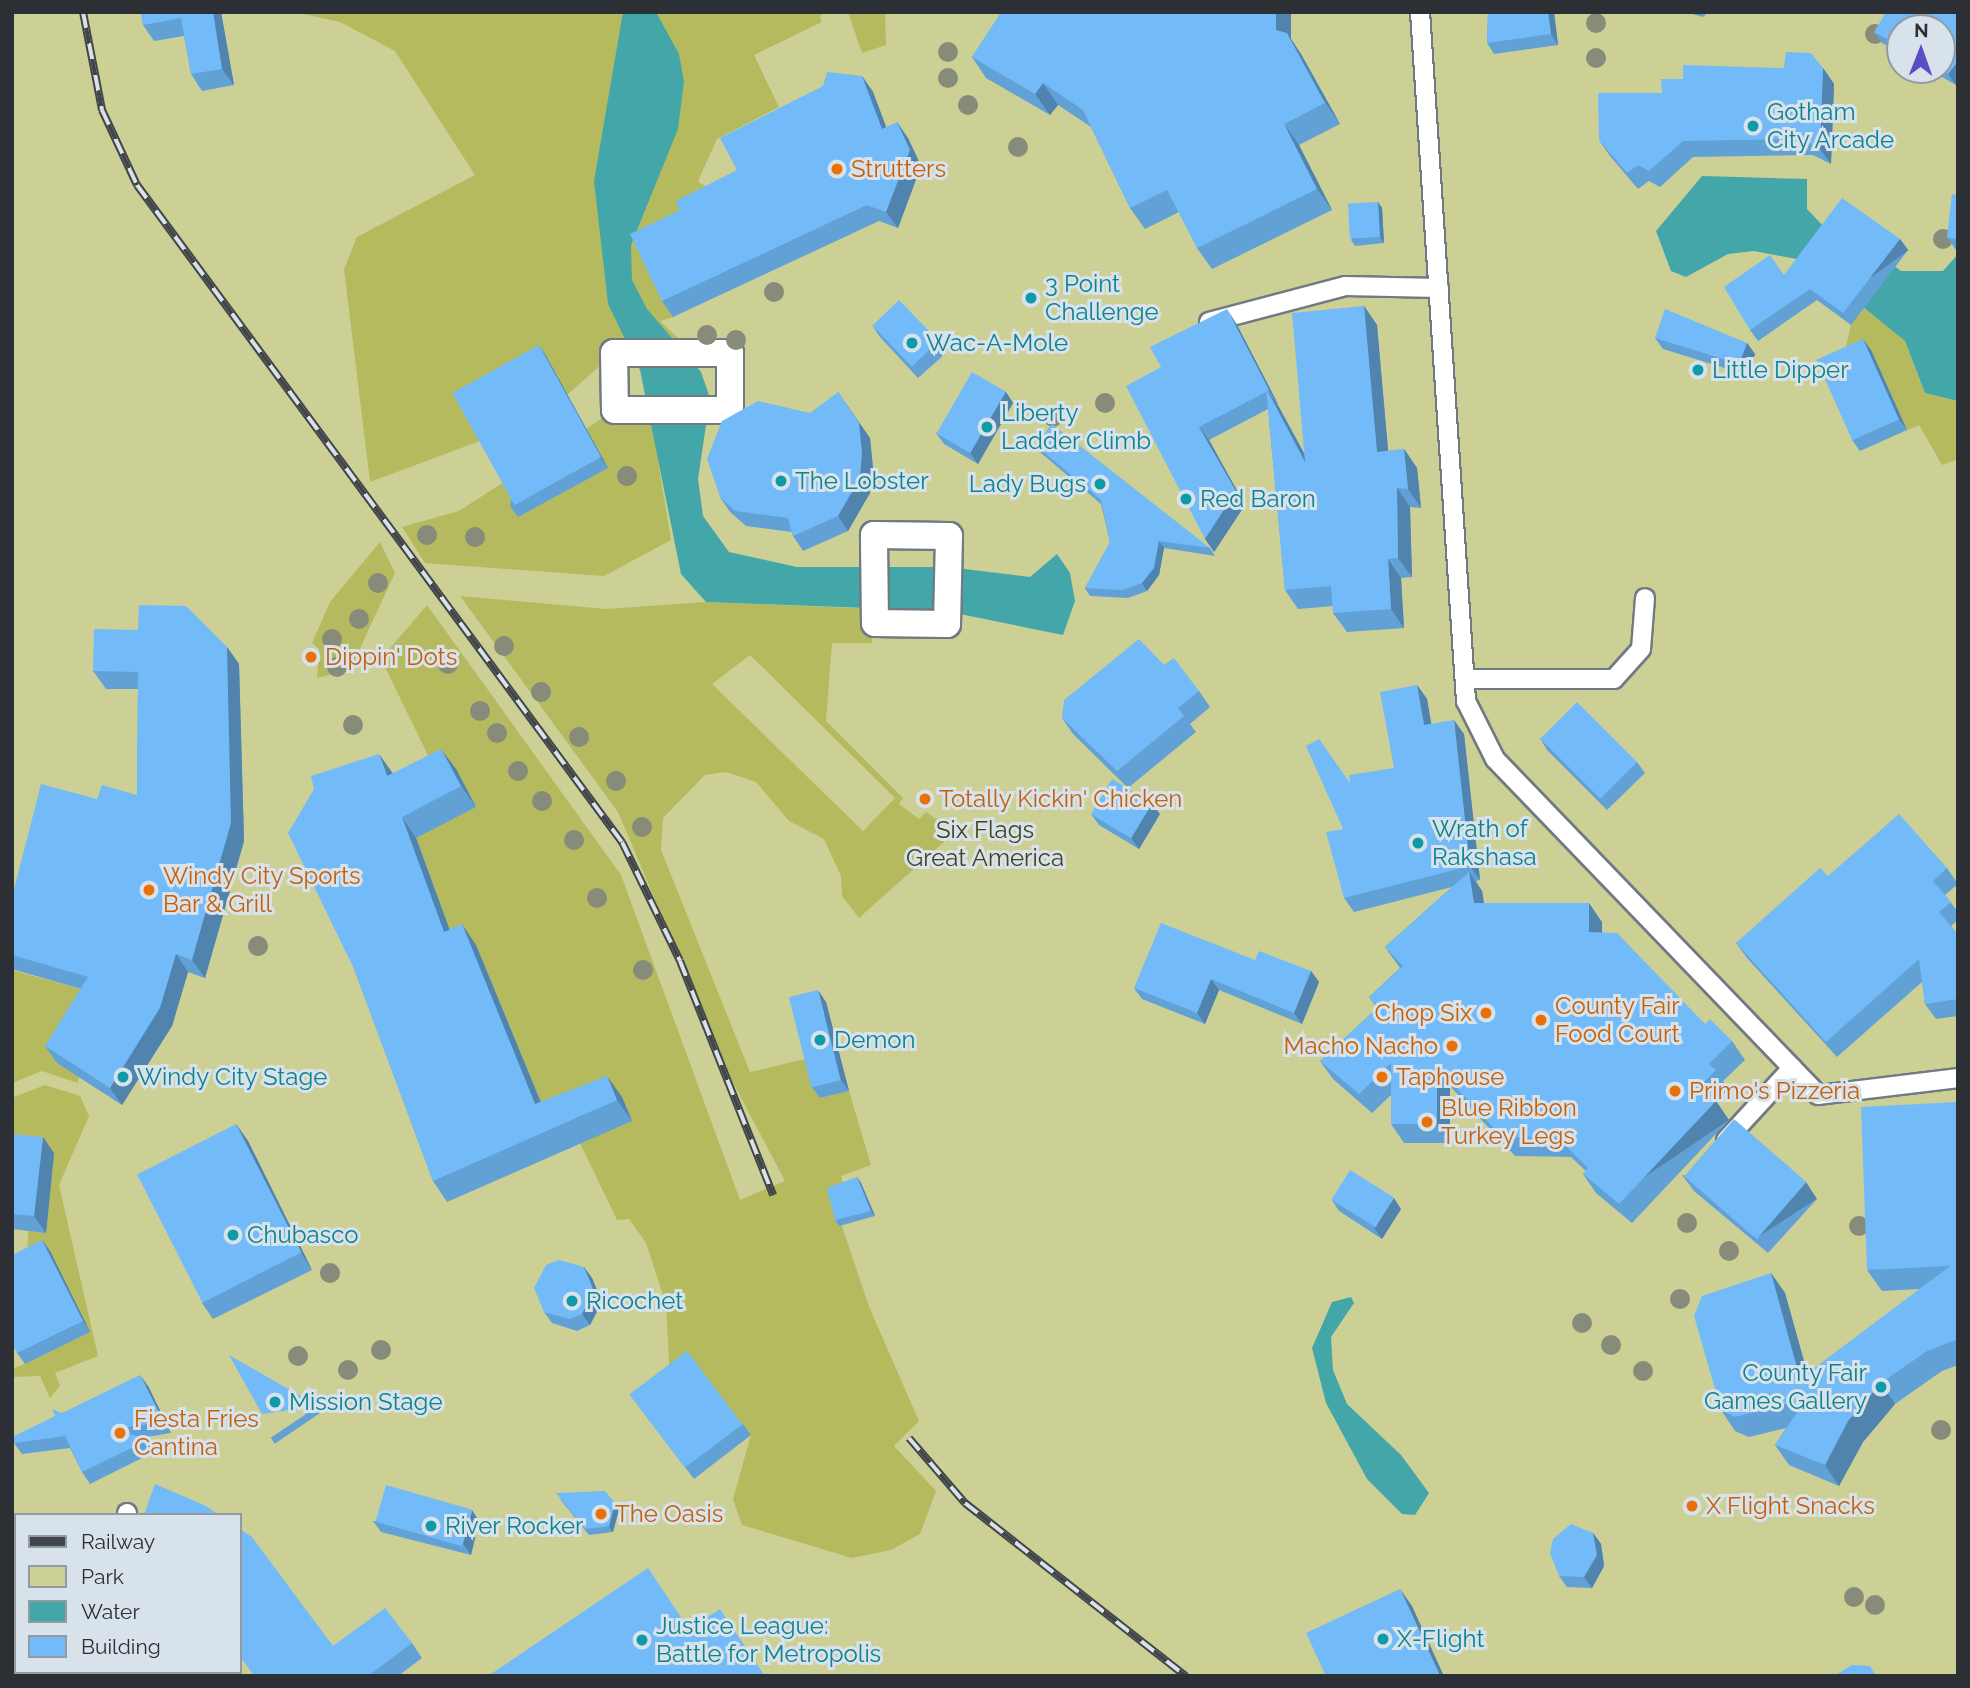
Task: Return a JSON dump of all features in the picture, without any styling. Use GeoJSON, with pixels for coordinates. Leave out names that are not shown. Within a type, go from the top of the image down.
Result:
{"type":"FeatureCollection","features":[{"type":"Feature","properties":{"kind":"street"},"geometry":{"type":"LineString","coordinates":[[614,353],[730,353],[730,410],[615,410],[614,353]]}},
{"type":"Feature","properties":{"kind":"lane"},"geometry":{"type":"LineString","coordinates":[[1426,13],[1439,288],[1466,701],[1495,759],[1818,1095],[1958,1078]]}},
{"type":"Feature","properties":{"kind":"lane"},"geometry":{"type":"LineString","coordinates":[[1195,328],[1231,312],[1345,286],[1439,288]]}},
{"type":"Feature","properties":{"kind":"lane"},"geometry":{"type":"LineString","coordinates":[[1465,679],[1614,679],[1641,649],[1645,598]]}},
{"type":"Feature","properties":{"kind":"lane"},"geometry":{"type":"LineString","coordinates":[[1714,1153],[1792,1068]]}},
{"type":"Feature","properties":{"kind":"green space","name":"Six Flags Great America"},"geometry":{"type":"Polygon","coordinates":[[[12,12],[1958,12],[1958,1676],[12,1676],[12,12]]]}},
{"type":"Feature","properties":{"kind":"green space"},"geometry":{"type":"Polygon","coordinates":[[[294,12],[827,12],[820,16],[822,22],[754,55],[779,107],[717,139],[698,181],[723,200],[673,317],[660,321],[680,340],[614,353],[567,395],[480,441],[370,482],[344,269],[357,237],[475,175],[395,51],[340,22],[294,12]]]}},
{"type":"Feature","properties":{"kind":"green space"},"geometry":{"type":"Polygon","coordinates":[[[848,12],[885,12],[886,45],[862,53],[848,12]]]}},
{"type":"Feature","properties":{"kind":"green space"},"geometry":{"type":"Polygon","coordinates":[[[1865,306],[1905,341],[1925,393],[1958,401],[1958,459],[1942,465],[1919,425],[1907,430],[1871,350],[1846,347],[1851,324],[1865,306]]]}},
{"type":"Feature","properties":{"kind":"green space"},"geometry":{"type":"Polygon","coordinates":[[[615,410],[651,418],[671,540],[604,576],[425,563],[402,527],[459,511],[615,410]]]}},
{"type":"Feature","properties":{"kind":"green space"},"geometry":{"type":"Polygon","coordinates":[[[380,542],[395,573],[350,670],[317,678],[319,649],[312,643],[330,602],[380,542]]]}},
{"type":"Feature","properties":{"kind":"green space"},"geometry":{"type":"Polygon","coordinates":[[[460,596],[606,609],[706,602],[875,609],[872,643],[832,643],[826,721],[903,798],[899,804],[919,819],[926,812],[943,824],[944,842],[859,918],[842,896],[841,876],[824,839],[789,821],[756,782],[726,772],[705,775],[663,818],[661,850],[750,1072],[809,1058],[820,1098],[849,1091],[871,1165],[841,1176],[845,1189],[831,1194],[870,1309],[919,1421],[894,1446],[936,1491],[920,1534],[891,1550],[852,1558],[742,1525],[733,1499],[751,1435],[670,1381],[666,1304],[646,1243],[629,1219],[617,1220],[580,1143],[550,1125],[458,953],[415,836],[476,806],[439,778],[381,659],[427,605],[621,875],[740,1200],[785,1181],[728,1073],[618,812],[460,596]],[[750,655],[712,684],[863,831],[895,798],[750,655]]]}},
{"type":"Feature","properties":{"kind":"green space"},"geometry":{"type":"Polygon","coordinates":[[[12,970],[91,992],[78,1083],[42,1071],[12,1083],[12,970]]]}},
{"type":"Feature","properties":{"kind":"green space"},"geometry":{"type":"Polygon","coordinates":[[[45,1085],[80,1096],[89,1116],[59,1185],[98,1356],[55,1373],[60,1386],[50,1398],[40,1376],[12,1377],[12,1369],[25,1364],[28,1231],[45,1232],[12,1149],[14,1097],[45,1085]]]}},
{"type":"Feature","properties":{"kind":"water"},"geometry":{"type":"Polygon","coordinates":[[[623,12],[656,12],[679,54],[684,82],[678,129],[631,245],[632,280],[647,309],[701,372],[710,398],[698,479],[703,516],[729,552],[797,567],[948,567],[1030,577],[1057,554],[1070,573],[1075,601],[1063,635],[945,611],[706,602],[681,574],[640,370],[608,304],[594,181],[623,12]]]}},
{"type":"Feature","properties":{"kind":"water"},"geometry":{"type":"Polygon","coordinates":[[[1702,176],[1807,179],[1807,209],[1827,230],[1838,224],[1901,271],[1943,271],[1958,254],[1958,401],[1925,393],[1905,341],[1807,261],[1754,251],[1728,254],[1686,277],[1671,271],[1656,231],[1702,176]]]}},
{"type":"Feature","properties":{"kind":"water"},"geometry":{"type":"Polygon","coordinates":[[[1351,1297],[1354,1303],[1331,1337],[1333,1370],[1347,1404],[1401,1455],[1429,1493],[1415,1515],[1402,1514],[1367,1479],[1326,1403],[1312,1348],[1332,1302],[1351,1297]]]}},
{"type":"Feature","properties":{"kind":"building"},"geometry":{"type":"Polygon","coordinates":[[[141,12],[213,12],[222,69],[191,74],[181,18],[143,25],[141,12]]]}},
{"type":"Feature","properties":{"kind":"building"},"geometry":{"type":"Polygon","coordinates":[[[1001,12],[1276,12],[1276,30],[1287,33],[1325,103],[1284,124],[1317,189],[1197,248],[1167,190],[1130,208],[1083,110],[1043,83],[1035,94],[972,57],[1001,12]]]}},
{"type":"Feature","properties":{"kind":"building"},"geometry":{"type":"Polygon","coordinates":[[[1488,12],[1548,12],[1551,34],[1487,43],[1488,12]]]}},
{"type":"Feature","properties":{"kind":"building"},"geometry":{"type":"Polygon","coordinates":[[[1886,12],[1958,12],[1958,61],[1956,64],[1956,14],[1886,14],[1886,38],[1874,32],[1886,12]]]}},
{"type":"Feature","properties":{"kind":"building"},"geometry":{"type":"Polygon","coordinates":[[[1786,52],[1811,53],[1823,68],[1820,149],[1802,139],[1683,141],[1649,171],[1638,165],[1627,173],[1599,140],[1598,93],[1662,93],[1661,79],[1683,79],[1683,65],[1784,68],[1786,52]]]}},
{"type":"Feature","properties":{"kind":"building"},"geometry":{"type":"Polygon","coordinates":[[[827,72],[862,76],[882,129],[897,122],[910,150],[886,212],[867,205],[662,301],[630,234],[680,210],[676,201],[737,170],[720,138],[823,86],[827,72]]]}},
{"type":"Feature","properties":{"kind":"building"},"geometry":{"type":"Polygon","coordinates":[[[1952,194],[1958,195],[1958,240],[1947,237],[1952,194]]]}},
{"type":"Feature","properties":{"kind":"building"},"geometry":{"type":"Polygon","coordinates":[[[1842,198],[1900,239],[1843,313],[1810,289],[1750,330],[1724,287],[1770,255],[1784,275],[1842,198]]]}},
{"type":"Feature","properties":{"kind":"building"},"geometry":{"type":"Polygon","coordinates":[[[1378,202],[1380,237],[1350,239],[1348,204],[1378,202]]]}},
{"type":"Feature","properties":{"kind":"building"},"geometry":{"type":"Polygon","coordinates":[[[899,300],[939,341],[912,367],[872,326],[899,300]]]}},
{"type":"Feature","properties":{"kind":"building"},"geometry":{"type":"Polygon","coordinates":[[[1364,306],[1377,452],[1404,449],[1408,489],[1397,488],[1398,558],[1388,559],[1391,609],[1333,613],[1331,586],[1285,590],[1266,388],[1305,462],[1292,313],[1364,306]]]}},
{"type":"Feature","properties":{"kind":"building"},"geometry":{"type":"Polygon","coordinates":[[[1227,309],[1269,390],[1266,388],[1266,392],[1199,427],[1236,491],[1205,539],[1126,386],[1161,367],[1150,347],[1227,309]]]}},
{"type":"Feature","properties":{"kind":"building"},"geometry":{"type":"Polygon","coordinates":[[[1665,309],[1747,343],[1739,364],[1655,338],[1665,309]]]}},
{"type":"Feature","properties":{"kind":"building"},"geometry":{"type":"Polygon","coordinates":[[[1863,339],[1899,419],[1852,440],[1816,360],[1863,339]]]}},
{"type":"Feature","properties":{"kind":"building"},"geometry":{"type":"Polygon","coordinates":[[[539,345],[601,457],[514,505],[452,393],[539,345]]]}},
{"type":"Feature","properties":{"kind":"building"},"geometry":{"type":"Polygon","coordinates":[[[972,372],[1006,392],[970,453],[936,433],[972,372]]]}},
{"type":"Feature","properties":{"kind":"building","name":"The Lobster"},"geometry":{"type":"Polygon","coordinates":[[[838,392],[859,423],[862,453],[860,478],[838,516],[793,536],[788,518],[735,511],[720,497],[707,459],[722,421],[758,401],[810,413],[838,392]]]}},
{"type":"Feature","properties":{"kind":"building"},"geometry":{"type":"Polygon","coordinates":[[[1052,424],[1210,548],[1159,541],[1154,568],[1142,583],[1123,590],[1085,588],[1110,542],[1101,500],[1035,445],[1052,424]]]}},
{"type":"Feature","properties":{"kind":"building"},"geometry":{"type":"Polygon","coordinates":[[[139,605],[186,606],[227,647],[231,823],[192,960],[176,954],[160,1008],[110,1088],[45,1046],[88,977],[12,955],[12,897],[41,784],[97,799],[102,785],[137,795],[138,672],[93,671],[94,629],[138,630],[139,605]]]}},
{"type":"Feature","properties":{"kind":"building"},"geometry":{"type":"Polygon","coordinates":[[[1139,639],[1164,665],[1174,658],[1199,691],[1178,708],[1184,716],[1117,771],[1062,718],[1064,700],[1139,639]]]}},
{"type":"Feature","properties":{"kind":"building"},"geometry":{"type":"Polygon","coordinates":[[[1417,685],[1424,725],[1454,720],[1470,866],[1344,898],[1326,832],[1343,829],[1306,746],[1319,739],[1350,783],[1349,775],[1394,768],[1380,692],[1417,685]]]}},
{"type":"Feature","properties":{"kind":"building"},"geometry":{"type":"Polygon","coordinates":[[[1577,702],[1637,762],[1600,799],[1540,739],[1577,702]]]}},
{"type":"Feature","properties":{"kind":"building"},"geometry":{"type":"Polygon","coordinates":[[[441,749],[461,786],[402,817],[444,932],[462,924],[535,1104],[607,1076],[617,1100],[433,1181],[354,969],[288,833],[314,789],[311,776],[379,754],[387,776],[441,749]]]}},
{"type":"Feature","properties":{"kind":"building"},"geometry":{"type":"Polygon","coordinates":[[[1112,779],[1152,803],[1131,838],[1091,814],[1112,779]]]}},
{"type":"Feature","properties":{"kind":"building"},"geometry":{"type":"Polygon","coordinates":[[[1899,814],[1947,868],[1933,881],[1951,902],[1939,912],[1958,935],[1958,999],[1925,1004],[1919,959],[1826,1042],[1736,943],[1820,868],[1828,876],[1899,814]]]}},
{"type":"Feature","properties":{"kind":"building"},"geometry":{"type":"Polygon","coordinates":[[[1469,872],[1474,903],[1589,903],[1589,932],[1617,933],[1705,1024],[1710,1019],[1732,1041],[1709,1064],[1716,1070],[1699,1087],[1716,1101],[1619,1204],[1583,1174],[1588,1168],[1558,1138],[1502,1137],[1437,1067],[1437,1124],[1391,1124],[1391,1063],[1359,1094],[1320,1061],[1378,1007],[1369,997],[1403,966],[1385,947],[1469,872]]]}},
{"type":"Feature","properties":{"kind":"building"},"geometry":{"type":"Polygon","coordinates":[[[1161,923],[1255,960],[1259,951],[1311,971],[1294,1013],[1211,979],[1197,1013],[1134,988],[1161,923]]]}},
{"type":"Feature","properties":{"kind":"building","name":"Demon"},"geometry":{"type":"Polygon","coordinates":[[[818,990],[840,1080],[811,1087],[789,997],[818,990]]]}},
{"type":"Feature","properties":{"kind":"building"},"geometry":{"type":"Polygon","coordinates":[[[1958,1102],[1958,1339],[1927,1351],[1881,1383],[1848,1421],[1825,1465],[1775,1445],[1806,1399],[1735,1417],[1721,1410],[1694,1316],[1702,1296],[1771,1273],[1800,1379],[1950,1266],[1867,1270],[1861,1107],[1958,1102]]]}},
{"type":"Feature","properties":{"kind":"building"},"geometry":{"type":"Polygon","coordinates":[[[1734,1119],[1806,1182],[1757,1239],[1684,1176],[1734,1119]]]}},
{"type":"Feature","properties":{"kind":"building","name":"Chubasco"},"geometry":{"type":"Polygon","coordinates":[[[236,1124],[301,1252],[202,1303],[137,1174],[236,1124]]]}},
{"type":"Feature","properties":{"kind":"building"},"geometry":{"type":"Polygon","coordinates":[[[12,1134],[43,1137],[34,1216],[12,1214],[12,1134]]]}},
{"type":"Feature","properties":{"kind":"building"},"geometry":{"type":"Polygon","coordinates":[[[1350,1170],[1394,1198],[1376,1227],[1331,1200],[1350,1170]]]}},
{"type":"Feature","properties":{"kind":"building"},"geometry":{"type":"Polygon","coordinates":[[[857,1177],[871,1211],[835,1220],[827,1188],[857,1177]]]}},
{"type":"Feature","properties":{"kind":"building"},"geometry":{"type":"Polygon","coordinates":[[[42,1240],[83,1321],[17,1353],[12,1344],[12,1255],[42,1240]]]}},
{"type":"Feature","properties":{"kind":"building","name":"Ricochet"},"geometry":{"type":"Polygon","coordinates":[[[559,1260],[584,1267],[594,1291],[582,1314],[569,1319],[544,1312],[534,1288],[546,1265],[559,1260]]]}},
{"type":"Feature","properties":{"kind":"building"},"geometry":{"type":"Polygon","coordinates":[[[687,1351],[742,1424],[685,1468],[629,1394],[687,1351]]]}},
{"type":"Feature","properties":{"kind":"building"},"geometry":{"type":"Polygon","coordinates":[[[229,1355],[318,1406],[262,1414],[229,1355]]]}},
{"type":"Feature","properties":{"kind":"building"},"geometry":{"type":"Polygon","coordinates":[[[140,1375],[164,1422],[114,1429],[148,1440],[82,1472],[65,1436],[14,1443],[12,1437],[55,1416],[52,1409],[62,1413],[140,1375]]]}},
{"type":"Feature","properties":{"kind":"building"},"geometry":{"type":"Polygon","coordinates":[[[155,1484],[216,1513],[145,1513],[155,1484]]]}},
{"type":"Feature","properties":{"kind":"building","name":"River Rocker"},"geometry":{"type":"Polygon","coordinates":[[[386,1485],[473,1510],[462,1546],[376,1522],[386,1485]]]}},
{"type":"Feature","properties":{"kind":"building"},"geometry":{"type":"Polygon","coordinates":[[[605,1491],[615,1503],[609,1526],[585,1529],[556,1493],[605,1491]]]}},
{"type":"Feature","properties":{"kind":"building"},"geometry":{"type":"Polygon","coordinates":[[[1571,1524],[1593,1533],[1597,1555],[1584,1577],[1559,1576],[1550,1553],[1553,1539],[1571,1524]]]}},
{"type":"Feature","properties":{"kind":"building"},"geometry":{"type":"Polygon","coordinates":[[[242,1530],[252,1537],[333,1646],[385,1608],[412,1643],[368,1676],[254,1676],[242,1659],[242,1530]]]}},
{"type":"Feature","properties":{"kind":"building","name":"Justice League: Battle for Metropolis"},"geometry":{"type":"Polygon","coordinates":[[[648,1568],[689,1629],[720,1609],[765,1676],[488,1676],[648,1568]]]}},
{"type":"Feature","properties":{"kind":"building","name":"X-Flight"},"geometry":{"type":"Polygon","coordinates":[[[1400,1589],[1440,1676],[1326,1676],[1306,1633],[1400,1589]]]}},
{"type":"Feature","properties":{"kind":"building"},"geometry":{"type":"Polygon","coordinates":[[[1852,1665],[1870,1666],[1876,1676],[1834,1676],[1852,1665]]]}},
{"type":"Feature","properties":{"kind":"railway"},"geometry":{"type":"LineString","coordinates":[[83,12],[102,110],[137,185],[622,842],[680,961],[773,1195]]}},
{"type":"Feature","properties":{"kind":"railway"},"geometry":{"type":"LineString","coordinates":[[909,1438],[965,1503],[1186,1676]]}},
{"type":"Feature","properties":{"kind":"place","name":"Gotham City Arcade"},"geometry":{"type":"Point","coordinates":[1753,126]}},
{"type":"Feature","properties":{"kind":"place","name":"Strutters"},"geometry":{"type":"Point","coordinates":[837,169]}},
{"type":"Feature","properties":{"kind":"place","name":"3 Point Challenge"},"geometry":{"type":"Point","coordinates":[1031,298]}},
{"type":"Feature","properties":{"kind":"place","name":"Wac-A-Mole"},"geometry":{"type":"Point","coordinates":[912,343]}},
{"type":"Feature","properties":{"kind":"place","name":"Little Dipper"},"geometry":{"type":"Point","coordinates":[1698,370]}},
{"type":"Feature","properties":{"kind":"place","name":"Liberty Ladder Climb"},"geometry":{"type":"Point","coordinates":[987,427]}},
{"type":"Feature","properties":{"kind":"place","name":"The Lobster"},"geometry":{"type":"Point","coordinates":[781,481]}},
{"type":"Feature","properties":{"kind":"place","name":"Lady Bugs"},"geometry":{"type":"Point","coordinates":[1100,484]}},
{"type":"Feature","properties":{"kind":"place","name":"Red Baron"},"geometry":{"type":"Point","coordinates":[1186,499]}},
{"type":"Feature","properties":{"kind":"place","name":"Dippin' Dots"},"geometry":{"type":"Point","coordinates":[311,657]}},
{"type":"Feature","properties":{"kind":"place","name":"Totally Kickin' Chicken"},"geometry":{"type":"Point","coordinates":[925,799]}},
{"type":"Feature","properties":{"kind":"place","name":"Wrath of Rakshasa"},"geometry":{"type":"Point","coordinates":[1418,843]}},
{"type":"Feature","properties":{"kind":"place","name":"Windy City Sports Bar & Grill"},"geometry":{"type":"Point","coordinates":[149,890]}},
{"type":"Feature","properties":{"kind":"place","name":"Chop Six"},"geometry":{"type":"Point","coordinates":[1486,1013]}},
{"type":"Feature","properties":{"kind":"place","name":"County Fair Food Court"},"geometry":{"type":"Point","coordinates":[1541,1020]}},
{"type":"Feature","properties":{"kind":"place","name":"Demon"},"geometry":{"type":"Point","coordinates":[820,1040]}},
{"type":"Feature","properties":{"kind":"place","name":"Macho Nacho"},"geometry":{"type":"Point","coordinates":[1452,1046]}},
{"type":"Feature","properties":{"kind":"place","name":"Windy City Stage"},"geometry":{"type":"Point","coordinates":[123,1077]}},
{"type":"Feature","properties":{"kind":"place","name":"Taphouse"},"geometry":{"type":"Point","coordinates":[1382,1077]}},
{"type":"Feature","properties":{"kind":"place","name":"Primo's Pizzeria"},"geometry":{"type":"Point","coordinates":[1675,1091]}},
{"type":"Feature","properties":{"kind":"place","name":"Blue Ribbon Turkey Legs"},"geometry":{"type":"Point","coordinates":[1427,1122]}},
{"type":"Feature","properties":{"kind":"place","name":"Chubasco"},"geometry":{"type":"Point","coordinates":[233,1235]}},
{"type":"Feature","properties":{"kind":"place","name":"Ricochet"},"geometry":{"type":"Point","coordinates":[572,1301]}},
{"type":"Feature","properties":{"kind":"place","name":"County Fair Games Gallery"},"geometry":{"type":"Point","coordinates":[1881,1387]}},
{"type":"Feature","properties":{"kind":"place","name":"Mission Stage"},"geometry":{"type":"Point","coordinates":[275,1402]}},
{"type":"Feature","properties":{"kind":"place","name":"Fiesta Fries Cantina"},"geometry":{"type":"Point","coordinates":[120,1433]}},
{"type":"Feature","properties":{"kind":"place","name":"X Flight Snacks"},"geometry":{"type":"Point","coordinates":[1692,1506]}},
{"type":"Feature","properties":{"kind":"place","name":"The Oasis"},"geometry":{"type":"Point","coordinates":[601,1514]}},
{"type":"Feature","properties":{"kind":"place","name":"River Rocker"},"geometry":{"type":"Point","coordinates":[431,1526]}},
{"type":"Feature","properties":{"kind":"place","name":"X-Flight"},"geometry":{"type":"Point","coordinates":[1383,1639]}},
{"type":"Feature","properties":{"kind":"place","name":"Justice League: Battle for Metropolis"},"geometry":{"type":"Point","coordinates":[642,1640]}}]}
